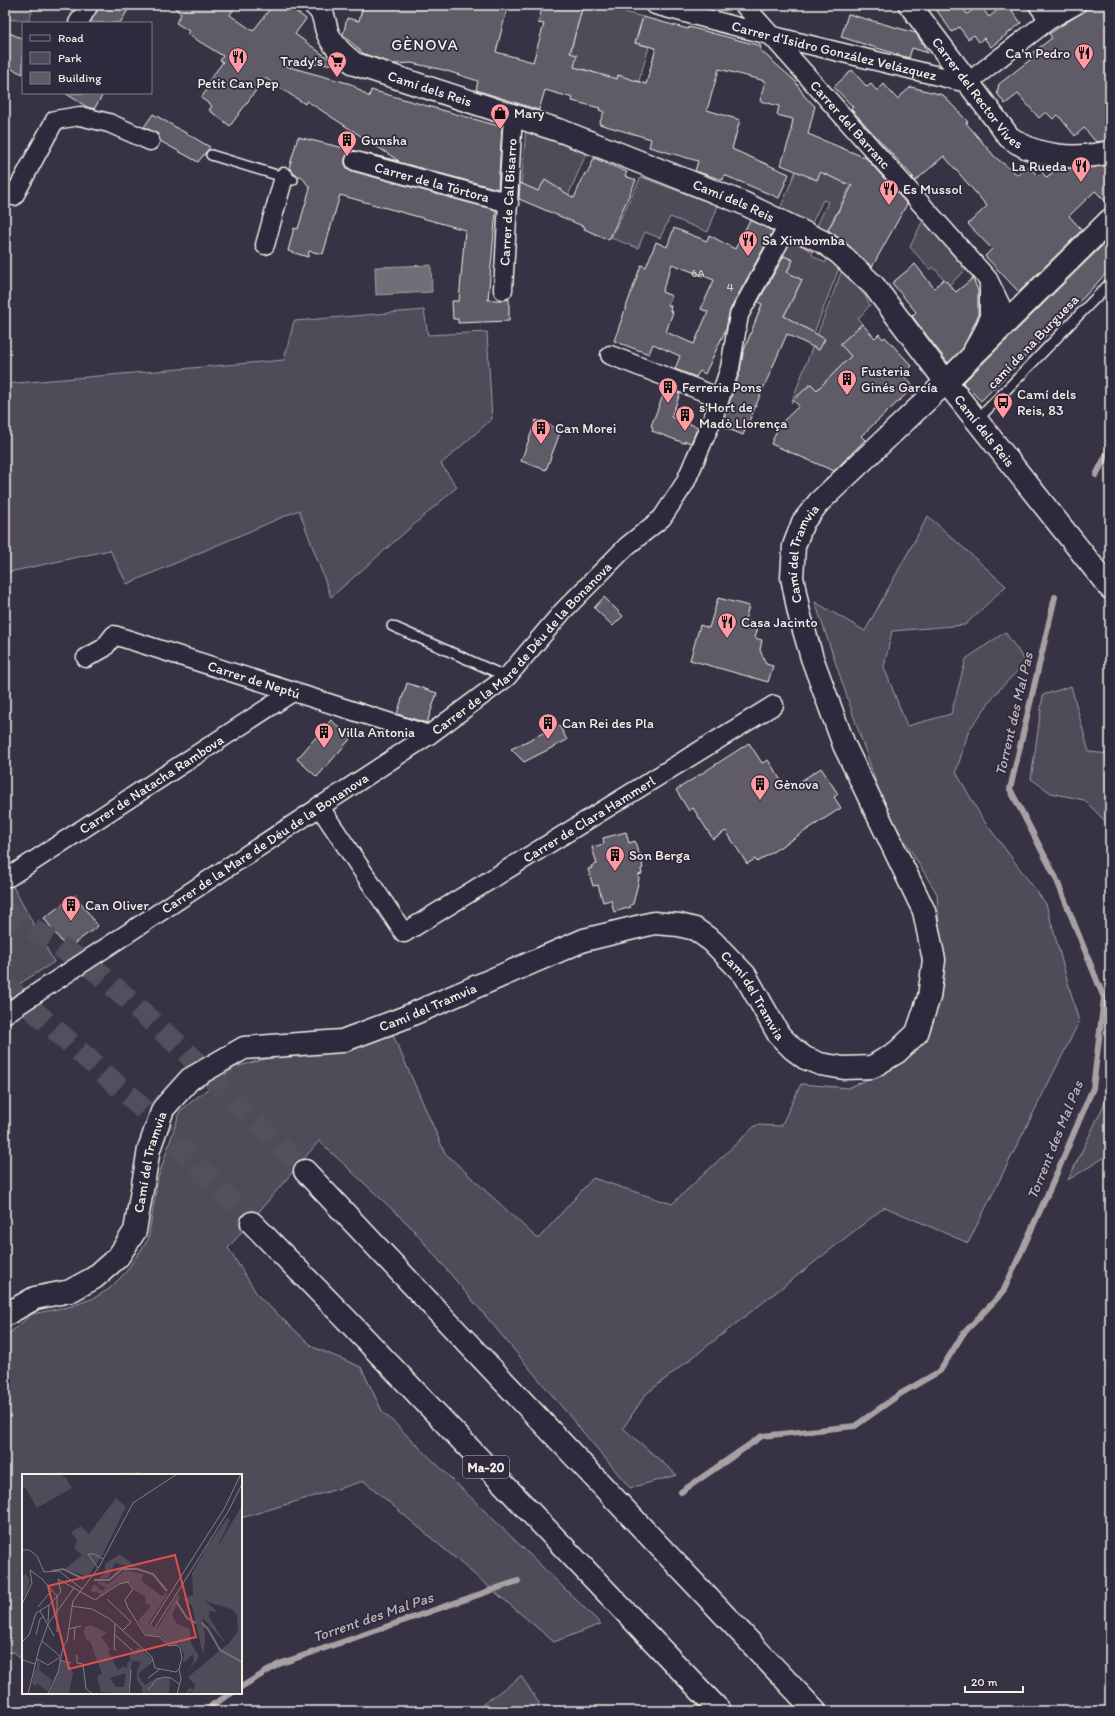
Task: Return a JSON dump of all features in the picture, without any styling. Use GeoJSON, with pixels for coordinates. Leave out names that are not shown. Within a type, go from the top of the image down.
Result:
{"type":"FeatureCollection","features":[{"type":"Feature","properties":{"kind":"main road","name":"Camí dels Reis"},"geometry":{"type":"LineString","coordinates":[[315,5],[322,11],[329,36],[339,51],[355,64],[513,114],[564,132],[721,194],[789,224],[823,242],[839,254],[874,286],[946,382],[1110,588]]}},
{"type":"Feature","properties":{"kind":"main road","name":"Carrer del Rector Vives"},"geometry":{"type":"LineString","coordinates":[[910,5],[1009,137],[1030,150],[1044,153],[1078,156],[1110,152]]}},
{"type":"Feature","properties":{"kind":"main road"},"geometry":{"type":"LineString","coordinates":[[946,382],[1110,220]]}},
{"type":"Feature","properties":{"kind":"main road","name":"Camí del Tramvia"},"geometry":{"type":"LineString","coordinates":[[5,1315],[35,1298],[70,1291],[94,1278],[118,1257],[135,1231],[149,1149],[163,1109],[190,1079],[244,1048],[342,1040],[401,1019],[584,940],[654,923],[680,925],[695,930],[712,941],[745,975],[779,1035],[792,1049],[805,1058],[820,1064],[844,1068],[872,1067],[896,1052],[917,1033],[929,997],[934,960],[924,911],[844,745],[812,658],[799,613],[792,577],[794,546],[803,522],[824,497],[946,382]]}},
{"type":"Feature","properties":{"kind":"main road"},"geometry":{"type":"LineString","coordinates":[[306,1171],[815,1711]]}},
{"type":"Feature","properties":{"kind":"main road","name":"Ma-20"},"geometry":{"type":"LineString","coordinates":[[252,1223],[340,1312],[720,1711]]}},
{"type":"Feature","properties":{"kind":"street"},"geometry":{"type":"LineString","coordinates":[[79,22],[89,5]]}},
{"type":"Feature","properties":{"kind":"street","name":"Carrer d'Isidro González Velázquez"},"geometry":{"type":"LineString","coordinates":[[655,5],[769,35],[967,83]]}},
{"type":"Feature","properties":{"kind":"street","name":"Carrer del Barranc"},"geometry":{"type":"LineString","coordinates":[[744,5],[769,35],[988,279],[1008,320]]}},
{"type":"Feature","properties":{"kind":"street"},"geometry":{"type":"LineString","coordinates":[[1038,5],[1049,20]]}},
{"type":"Feature","properties":{"kind":"street"},"geometry":{"type":"LineString","coordinates":[[967,83],[1049,20],[1076,5]]}},
{"type":"Feature","properties":{"kind":"street","name":"Carrer de Cal Bisarro"},"geometry":{"type":"LineString","coordinates":[[503,290],[513,114]]}},
{"type":"Feature","properties":{"kind":"street"},"geometry":{"type":"LineString","coordinates":[[5,195],[14,196],[55,120],[80,116],[109,123],[150,141]]}},
{"type":"Feature","properties":{"kind":"street","name":"Carrer de la Tórtora"},"geometry":{"type":"LineString","coordinates":[[355,161],[509,203]]}},
{"type":"Feature","properties":{"kind":"street"},"geometry":{"type":"LineString","coordinates":[[265,245],[289,178]]}},
{"type":"Feature","properties":{"kind":"street","name":"Carrer de la Mare de Déu de la Bonanova"},"geometry":{"type":"LineString","coordinates":[[5,1014],[429,735],[507,677],[563,611],[627,546],[662,518],[685,484],[720,398],[730,368],[739,315],[789,224]]}},
{"type":"Feature","properties":{"kind":"street"},"geometry":{"type":"LineString","coordinates":[[965,363],[983,332],[989,318],[988,279]]}},
{"type":"Feature","properties":{"kind":"street"},"geometry":{"type":"LineString","coordinates":[[610,355],[720,398]]}},
{"type":"Feature","properties":{"kind":"street","name":"Carrer de Neptú"},"geometry":{"type":"LineString","coordinates":[[86,658],[104,648],[114,635],[429,735]]}},
{"type":"Feature","properties":{"kind":"street","name":"Carrer de Natacha Rambova"},"geometry":{"type":"LineString","coordinates":[[9,877],[294,691]]}},
{"type":"Feature","properties":{"kind":"street","name":"Carrer de Clara Hammerl"},"geometry":{"type":"LineString","coordinates":[[320,806],[404,934],[774,705]]}},
{"type":"Feature","properties":{"kind":"lane"},"geometry":{"type":"LineString","coordinates":[[211,155],[289,178]]}},
{"type":"Feature","properties":{"kind":"lane","name":"camí de na Burguesa"},"geometry":{"type":"LineString","coordinates":[[977,420],[1110,283]]}},
{"type":"Feature","properties":{"kind":"lane"},"geometry":{"type":"LineString","coordinates":[[392,626],[507,677]]}},
{"type":"Feature","properties":{"kind":"green space"},"geometry":{"type":"Polygon","coordinates":[[[5,5],[34,5],[29,21],[5,19],[5,5]]]}},
{"type":"Feature","properties":{"kind":"green space"},"geometry":{"type":"Polygon","coordinates":[[[583,5],[598,5],[643,17],[635,43],[649,47],[636,91],[621,76],[618,75],[616,85],[591,79],[593,72],[584,69],[582,75],[568,62],[583,5]]]}},
{"type":"Feature","properties":{"kind":"green space"},"geometry":{"type":"Polygon","coordinates":[[[526,130],[586,154],[562,210],[538,191],[521,184],[526,130]]]}},
{"type":"Feature","properties":{"kind":"green space"},"geometry":{"type":"Polygon","coordinates":[[[813,164],[808,177],[817,180],[820,172],[851,185],[826,233],[816,228],[828,202],[823,200],[811,225],[780,209],[797,168],[813,164]]]}},
{"type":"Feature","properties":{"kind":"green space"},"geometry":{"type":"Polygon","coordinates":[[[641,177],[718,206],[708,232],[670,217],[660,238],[645,232],[638,248],[611,238],[641,177]]]}},
{"type":"Feature","properties":{"kind":"green space"},"geometry":{"type":"Polygon","coordinates":[[[923,220],[966,270],[949,285],[933,267],[930,270],[910,247],[923,220]]]}},
{"type":"Feature","properties":{"kind":"green space"},"geometry":{"type":"Polygon","coordinates":[[[788,239],[813,252],[812,255],[825,263],[827,259],[839,268],[814,333],[784,316],[802,280],[787,272],[793,260],[780,254],[788,239]]]}},
{"type":"Feature","properties":{"kind":"green space"},"geometry":{"type":"Polygon","coordinates":[[[842,270],[865,296],[870,305],[858,319],[862,324],[841,344],[852,356],[817,390],[810,384],[791,403],[842,270]]]}},
{"type":"Feature","properties":{"kind":"green space"},"geometry":{"type":"Polygon","coordinates":[[[424,310],[428,335],[487,332],[492,419],[441,464],[457,487],[331,597],[299,510],[127,584],[110,550],[5,573],[5,384],[284,360],[294,321],[424,310]]]}},
{"type":"Feature","properties":{"kind":"green space"},"geometry":{"type":"Polygon","coordinates":[[[928,516],[1006,586],[965,625],[892,631],[884,667],[907,726],[951,714],[966,659],[1005,632],[1026,662],[998,691],[969,730],[956,772],[982,818],[1046,904],[1079,1022],[968,1243],[885,1207],[646,1394],[623,1428],[677,1475],[630,1488],[410,1226],[319,1141],[228,1248],[259,1297],[313,1347],[361,1367],[382,1411],[601,1624],[554,1642],[364,1481],[242,1518],[242,1474],[22,1474],[22,1661],[14,1652],[5,1652],[5,1337],[32,1314],[72,1306],[94,1298],[109,1289],[125,1273],[148,1240],[158,1178],[180,1111],[235,1067],[277,1056],[321,1053],[393,1035],[445,1153],[538,1239],[593,1178],[672,1204],[756,1125],[781,1126],[801,1084],[848,1088],[896,1067],[921,1040],[941,954],[937,894],[884,806],[815,602],[865,631],[928,516]]]}},
{"type":"Feature","properties":{"kind":"green space"},"geometry":{"type":"Polygon","coordinates":[[[1071,686],[1089,752],[1110,754],[1110,826],[1084,800],[1051,793],[1031,779],[1043,695],[1071,686]]]}},
{"type":"Feature","properties":{"kind":"green space"},"geometry":{"type":"Polygon","coordinates":[[[5,872],[54,962],[5,993],[5,872]]]}},
{"type":"Feature","properties":{"kind":"green space"},"geometry":{"type":"Polygon","coordinates":[[[1110,1092],[1110,1154],[1068,1180],[1110,1092]]]}},
{"type":"Feature","properties":{"kind":"green space"},"geometry":{"type":"Polygon","coordinates":[[[521,1676],[539,1703],[539,1711],[474,1711],[521,1676]]]}},
{"type":"Feature","properties":{"kind":"shaded area"},"geometry":{"type":"Polygon","coordinates":[[[431,265],[432,292],[376,295],[375,267],[431,265]]]}},
{"type":"Feature","properties":{"kind":"building"},"geometry":{"type":"Polygon","coordinates":[[[99,5],[131,5],[121,22],[90,22],[99,5]]]}},
{"type":"Feature","properties":{"kind":"building"},"geometry":{"type":"Polygon","coordinates":[[[172,5],[236,5],[230,15],[253,31],[273,5],[287,5],[306,19],[295,34],[336,64],[282,65],[351,84],[369,97],[371,90],[502,127],[498,189],[365,153],[399,161],[307,101],[305,104],[265,78],[230,126],[209,110],[212,106],[201,98],[211,84],[208,82],[223,62],[220,60],[223,56],[187,34],[189,31],[176,23],[181,14],[172,5]]]}},
{"type":"Feature","properties":{"kind":"building"},"geometry":{"type":"Polygon","coordinates":[[[363,5],[508,5],[496,52],[533,62],[544,24],[538,23],[543,5],[583,5],[570,53],[577,55],[574,67],[617,79],[618,75],[646,84],[656,48],[635,43],[643,17],[688,29],[689,27],[761,46],[760,50],[795,81],[805,97],[815,106],[808,134],[866,158],[907,204],[872,267],[847,244],[828,230],[852,186],[820,172],[817,180],[781,165],[792,130],[793,119],[777,115],[779,106],[760,101],[765,81],[719,69],[707,110],[740,120],[732,149],[789,174],[779,198],[724,175],[723,180],[695,171],[698,161],[649,147],[651,139],[599,124],[604,112],[599,110],[600,108],[572,101],[573,98],[545,90],[539,110],[476,90],[478,81],[444,70],[411,63],[394,64],[364,54],[343,35],[347,18],[359,21],[363,5]]]}},
{"type":"Feature","properties":{"kind":"building"},"geometry":{"type":"Polygon","coordinates":[[[933,5],[961,5],[967,14],[980,5],[989,17],[1004,5],[1008,5],[1021,23],[991,47],[984,38],[979,42],[974,35],[968,39],[959,27],[952,32],[933,5]]]}},
{"type":"Feature","properties":{"kind":"building","name":"Ca'n Pedro"},"geometry":{"type":"Polygon","coordinates":[[[1098,5],[1106,5],[1110,10],[1110,140],[1096,142],[1084,128],[1075,136],[1058,115],[1053,119],[1046,112],[1039,118],[1018,94],[1005,104],[997,93],[999,84],[1031,59],[1028,56],[1052,38],[1049,34],[1085,10],[1098,5]]]}},
{"type":"Feature","properties":{"kind":"building"},"geometry":{"type":"Polygon","coordinates":[[[848,14],[916,33],[928,53],[912,48],[909,58],[841,37],[848,14]]]}},
{"type":"Feature","properties":{"kind":"building"},"geometry":{"type":"Polygon","coordinates":[[[5,31],[22,39],[22,74],[5,66],[5,31]]]}},
{"type":"Feature","properties":{"kind":"building"},"geometry":{"type":"Polygon","coordinates":[[[852,70],[867,87],[871,84],[877,91],[884,84],[897,99],[911,87],[943,95],[968,122],[966,123],[995,157],[1018,175],[1028,166],[1038,176],[1042,172],[1047,178],[1057,168],[1085,168],[1110,165],[1110,206],[1095,191],[1069,216],[1082,230],[1019,292],[985,256],[992,249],[968,224],[987,206],[944,156],[915,181],[911,177],[914,178],[851,109],[853,107],[834,87],[852,70]]]}},
{"type":"Feature","properties":{"kind":"building"},"geometry":{"type":"Polygon","coordinates":[[[67,94],[103,94],[94,109],[87,107],[67,94]]]}},
{"type":"Feature","properties":{"kind":"building"},"geometry":{"type":"Polygon","coordinates":[[[153,114],[210,147],[198,162],[160,141],[158,134],[144,127],[153,114]]]}},
{"type":"Feature","properties":{"kind":"building"},"geometry":{"type":"Polygon","coordinates":[[[298,137],[356,151],[348,153],[345,159],[347,168],[352,171],[496,210],[488,300],[509,299],[509,321],[458,323],[458,319],[453,319],[452,301],[459,301],[465,230],[340,195],[323,254],[309,251],[308,257],[288,251],[294,228],[298,229],[310,188],[302,177],[294,174],[289,168],[298,137]]]}},
{"type":"Feature","properties":{"kind":"building"},"geometry":{"type":"Polygon","coordinates":[[[594,158],[627,172],[625,176],[636,180],[609,240],[584,229],[585,227],[519,199],[520,183],[538,191],[545,180],[574,198],[585,173],[587,174],[594,158]]]}},
{"type":"Feature","properties":{"kind":"building"},"geometry":{"type":"Polygon","coordinates":[[[750,220],[773,231],[730,310],[726,329],[705,374],[700,371],[696,377],[675,369],[680,356],[653,344],[649,354],[614,341],[641,265],[646,267],[656,242],[667,247],[674,228],[707,241],[709,235],[735,249],[750,220]],[[672,264],[662,292],[672,296],[668,305],[671,306],[670,311],[673,312],[666,332],[694,344],[708,312],[701,309],[714,280],[672,264]]]}},
{"type":"Feature","properties":{"kind":"building"},"geometry":{"type":"Polygon","coordinates":[[[1110,238],[1110,269],[981,401],[963,383],[1110,238]]]}},
{"type":"Feature","properties":{"kind":"building"},"geometry":{"type":"Polygon","coordinates":[[[784,256],[793,260],[787,272],[802,280],[784,316],[825,339],[819,350],[787,334],[743,435],[721,426],[740,371],[743,353],[762,304],[758,302],[784,256]]]}},
{"type":"Feature","properties":{"kind":"building"},"geometry":{"type":"Polygon","coordinates":[[[915,264],[934,288],[944,279],[956,292],[973,278],[978,291],[978,316],[963,348],[948,363],[912,316],[916,312],[892,283],[915,264]]]}},
{"type":"Feature","properties":{"kind":"building"},"geometry":{"type":"Polygon","coordinates":[[[862,324],[875,338],[879,334],[883,339],[885,337],[912,366],[903,375],[914,387],[861,436],[865,440],[834,471],[771,444],[779,425],[799,406],[793,400],[811,384],[817,390],[851,356],[840,344],[862,324]]]}},
{"type":"Feature","properties":{"kind":"building"},"geometry":{"type":"Polygon","coordinates":[[[666,388],[680,394],[671,417],[698,427],[691,443],[685,441],[684,443],[652,431],[653,427],[651,426],[666,388]]]}},
{"type":"Feature","properties":{"kind":"building","name":"Can Morei"},"geometry":{"type":"Polygon","coordinates":[[[536,420],[561,430],[546,470],[521,461],[536,420]]]}},
{"type":"Feature","properties":{"kind":"building"},"geometry":{"type":"Polygon","coordinates":[[[604,597],[623,616],[613,626],[594,608],[604,597]]]}},
{"type":"Feature","properties":{"kind":"building","name":"Casa Jacinto"},"geometry":{"type":"Polygon","coordinates":[[[718,598],[749,606],[745,620],[759,624],[755,638],[762,640],[760,650],[766,664],[773,666],[768,682],[690,660],[700,625],[709,628],[718,598]]]}},
{"type":"Feature","properties":{"kind":"building"},"geometry":{"type":"Polygon","coordinates":[[[407,683],[437,693],[427,723],[397,714],[407,683]]]}},
{"type":"Feature","properties":{"kind":"building","name":"Villa Antonia"},"geometry":{"type":"Polygon","coordinates":[[[331,720],[351,738],[317,777],[297,759],[331,720]]]}},
{"type":"Feature","properties":{"kind":"building","name":"Can Rei des Pla"},"geometry":{"type":"Polygon","coordinates":[[[559,725],[567,740],[524,762],[511,749],[559,725]]]}},
{"type":"Feature","properties":{"kind":"building","name":"Gènova"},"geometry":{"type":"Polygon","coordinates":[[[749,743],[762,763],[768,760],[787,790],[821,768],[838,794],[834,797],[841,808],[757,862],[755,859],[747,864],[726,831],[713,839],[693,808],[689,811],[676,790],[749,743]]]}},
{"type":"Feature","properties":{"kind":"building","name":"Son Berga"},"geometry":{"type":"Polygon","coordinates":[[[626,832],[629,843],[635,841],[638,853],[640,853],[643,868],[641,869],[642,874],[638,875],[639,879],[633,904],[630,905],[631,907],[614,912],[611,900],[603,902],[598,885],[593,886],[588,869],[597,864],[592,847],[604,844],[603,838],[626,832]]]}},
{"type":"Feature","properties":{"kind":"building","name":"Can Oliver"},"geometry":{"type":"Polygon","coordinates":[[[75,895],[98,926],[67,949],[44,918],[75,895]]]}},
{"type":"Feature","properties":{"kind":"waterway","name":"Torrent des Mal Pas"},"geometry":{"type":"LineString","coordinates":[[1096,475],[1110,448]]}},
{"type":"Feature","properties":{"kind":"waterway","name":"Torrent des Mal Pas"},"geometry":{"type":"LineString","coordinates":[[681,1492],[762,1436],[855,1426],[900,1394],[940,1371],[963,1334],[1003,1292],[1053,1182],[1093,1088],[1104,998],[1056,878],[1010,789],[1055,597]]}},
{"type":"Feature","properties":{"kind":"waterway","name":"Torrent des Mal Pas"},"geometry":{"type":"LineString","coordinates":[[242,1686],[279,1664],[518,1581]]}},
{"type":"Feature","properties":{"kind":"waterway","name":"Torrent des Mal Pas"},"geometry":{"type":"LineString","coordinates":[[208,1711],[212,1705],[230,1694]]}},
{"type":"Feature","properties":{"kind":"tunnel"},"geometry":{"type":"LineString","coordinates":[[5,910],[99,973],[186,1052],[305,1171]]}},
{"type":"Feature","properties":{"kind":"tunnel"},"geometry":{"type":"LineString","coordinates":[[5,985],[134,1100],[252,1223]]}},
{"type":"Feature","properties":{"kind":"place","name":"Ca'n Pedro"},"geometry":{"type":"Point","coordinates":[1084,70]}},
{"type":"Feature","properties":{"kind":"place","name":"Petit Can Pep"},"geometry":{"type":"Point","coordinates":[238,74]}},
{"type":"Feature","properties":{"kind":"place","name":"Trady's"},"geometry":{"type":"Point","coordinates":[337,78]}},
{"type":"Feature","properties":{"kind":"place","name":"Mary"},"geometry":{"type":"Point","coordinates":[500,130]}},
{"type":"Feature","properties":{"kind":"place","name":"Gunsha"},"geometry":{"type":"Point","coordinates":[347,157]}},
{"type":"Feature","properties":{"kind":"place","name":"La Rueda"},"geometry":{"type":"Point","coordinates":[1081,183]}},
{"type":"Feature","properties":{"kind":"place","name":"Es Mussol"},"geometry":{"type":"Point","coordinates":[889,206]}},
{"type":"Feature","properties":{"kind":"place","name":"Sa Ximbomba"},"geometry":{"type":"Point","coordinates":[748,257]}},
{"type":"Feature","properties":{"kind":"place","name":"Fusteria Ginés García"},"geometry":{"type":"Point","coordinates":[847,396]}},
{"type":"Feature","properties":{"kind":"place","name":"Ferreria Pons"},"geometry":{"type":"Point","coordinates":[668,404]}},
{"type":"Feature","properties":{"kind":"place","name":"Camí dels Reis, 83"},"geometry":{"type":"Point","coordinates":[1003,419]}},
{"type":"Feature","properties":{"kind":"place","name":"s'Hort de Madò Llorença"},"geometry":{"type":"Point","coordinates":[685,432]}},
{"type":"Feature","properties":{"kind":"place","name":"Can Morei"},"geometry":{"type":"Point","coordinates":[541,445]}},
{"type":"Feature","properties":{"kind":"place","name":"Casa Jacinto"},"geometry":{"type":"Point","coordinates":[727,639]}},
{"type":"Feature","properties":{"kind":"place","name":"Can Rei des Pla"},"geometry":{"type":"Point","coordinates":[548,740]}},
{"type":"Feature","properties":{"kind":"place","name":"Villa Antonia"},"geometry":{"type":"Point","coordinates":[324,749]}},
{"type":"Feature","properties":{"kind":"place","name":"Gènova"},"geometry":{"type":"Point","coordinates":[760,801]}},
{"type":"Feature","properties":{"kind":"place","name":"Son Berga"},"geometry":{"type":"Point","coordinates":[615,872]}},
{"type":"Feature","properties":{"kind":"place","name":"Can Oliver"},"geometry":{"type":"Point","coordinates":[71,922]}},
{"type":"Feature","properties":{"kind":"district","name":"GÈNOVA"},"geometry":{"type":"Point","coordinates":[425,44]}}]}
